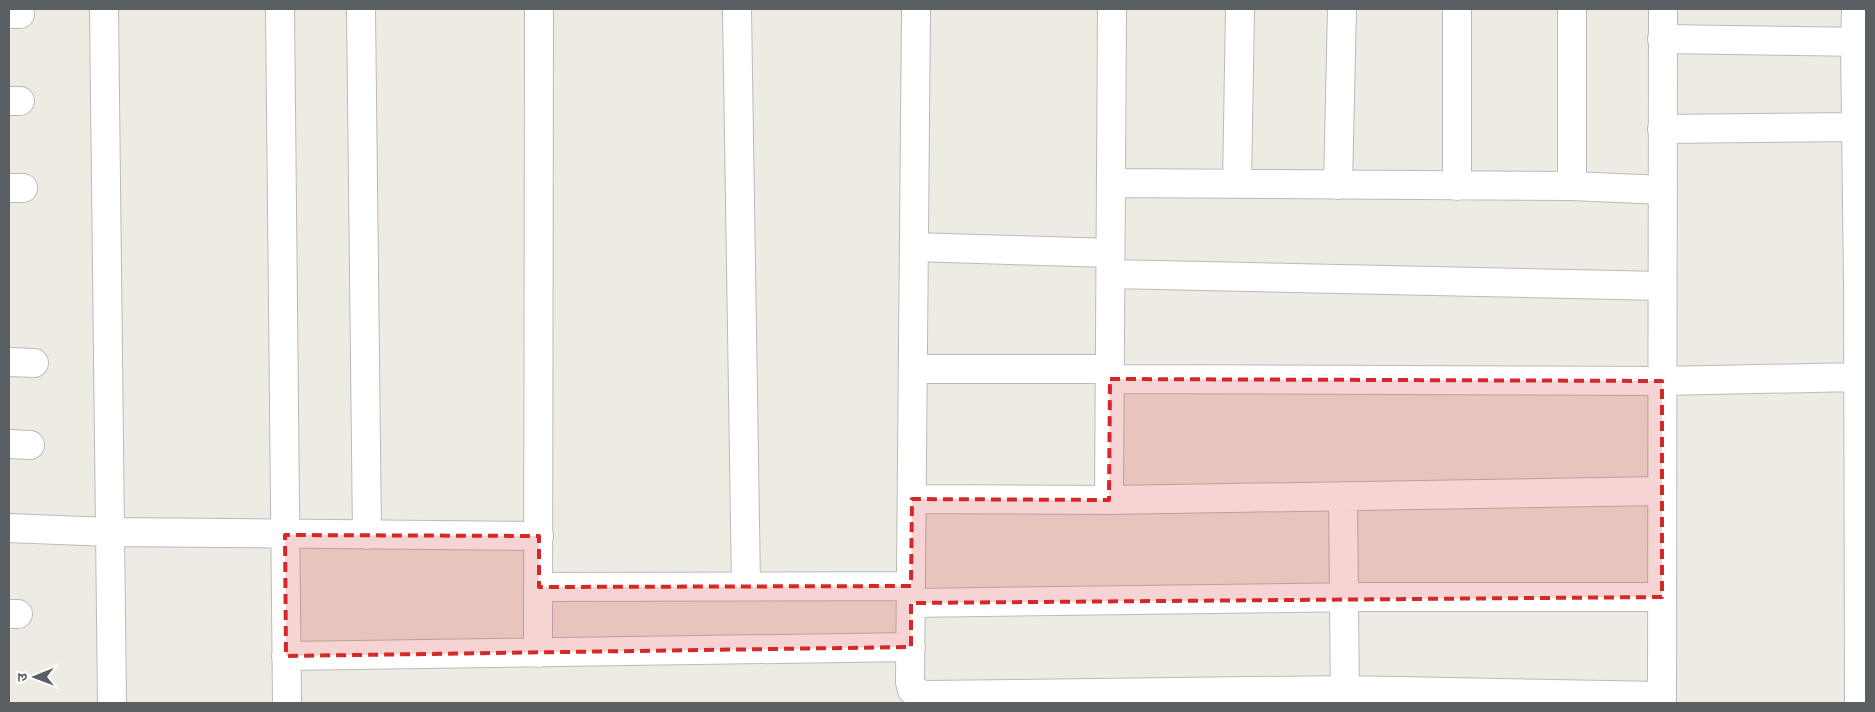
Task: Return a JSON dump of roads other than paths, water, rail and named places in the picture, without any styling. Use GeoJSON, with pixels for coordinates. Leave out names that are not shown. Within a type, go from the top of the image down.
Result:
{"type":"FeatureCollection","features":[{"type":"Feature","properties":{"kind":"street"},"geometry":{"type":"LineString","coordinates":[[104,9],[112,703]]}},
{"type":"Feature","properties":{"kind":"street"},"geometry":{"type":"LineString","coordinates":[[280,9],[287,703]]}},
{"type":"Feature","properties":{"kind":"street"},"geometry":{"type":"LineString","coordinates":[[361,9],[367,535]]}},
{"type":"Feature","properties":{"kind":"street"},"geometry":{"type":"LineString","coordinates":[[538,652],[539,9]]}},
{"type":"Feature","properties":{"kind":"street"},"geometry":{"type":"LineString","coordinates":[[737,9],[746,586]]}},
{"type":"Feature","properties":{"kind":"street"},"geometry":{"type":"LineString","coordinates":[[916,9],[910,647],[911,686],[915,693],[924,695],[1662,700],[1663,9]]}},
{"type":"Feature","properties":{"kind":"street"},"geometry":{"type":"LineString","coordinates":[[1109,500],[1112,9]]}},
{"type":"Feature","properties":{"kind":"street"},"geometry":{"type":"LineString","coordinates":[[1237,184],[1240,9]]}},
{"type":"Feature","properties":{"kind":"street"},"geometry":{"type":"LineString","coordinates":[[1338,185],[1342,9]]}},
{"type":"Feature","properties":{"kind":"street"},"geometry":{"type":"LineString","coordinates":[[1457,9],[1457,186]]}},
{"type":"Feature","properties":{"kind":"street"},"geometry":{"type":"LineString","coordinates":[[1572,9],[1572,186]]}},
{"type":"Feature","properties":{"kind":"street"},"geometry":{"type":"LineString","coordinates":[[1856,9],[1860,42],[1856,127],[1862,283],[1858,377],[1862,521],[1859,703]]}},
{"type":"Feature","properties":{"kind":"street"},"geometry":{"type":"LineString","coordinates":[[1662,39],[1860,42]]}},
{"type":"Feature","properties":{"kind":"street"},"geometry":{"type":"LineString","coordinates":[[1662,129],[1856,127]]}},
{"type":"Feature","properties":{"kind":"street"},"geometry":{"type":"LineString","coordinates":[[1111,182],[1572,186],[1663,190]]}},
{"type":"Feature","properties":{"kind":"street"},"geometry":{"type":"LineString","coordinates":[[914,247],[1110,263],[1662,286]]}},
{"type":"Feature","properties":{"kind":"street"},"geometry":{"type":"LineString","coordinates":[[913,369],[1110,374],[1662,381],[1858,377]]}},
{"type":"Feature","properties":{"kind":"street"},"geometry":{"type":"LineString","coordinates":[[912,499],[1109,500],[1662,491]]}},
{"type":"Feature","properties":{"kind":"street"},"geometry":{"type":"LineString","coordinates":[[1342,496],[1344,697]]}},
{"type":"Feature","properties":{"kind":"street"},"geometry":{"type":"LineString","coordinates":[[9,528],[109,532],[539,536]]}},
{"type":"Feature","properties":{"kind":"street"},"geometry":{"type":"LineString","coordinates":[[539,587],[746,586],[911,594],[1662,597]]}},
{"type":"Feature","properties":{"kind":"street"},"geometry":{"type":"LineString","coordinates":[[286,656],[910,647]]}}]}
